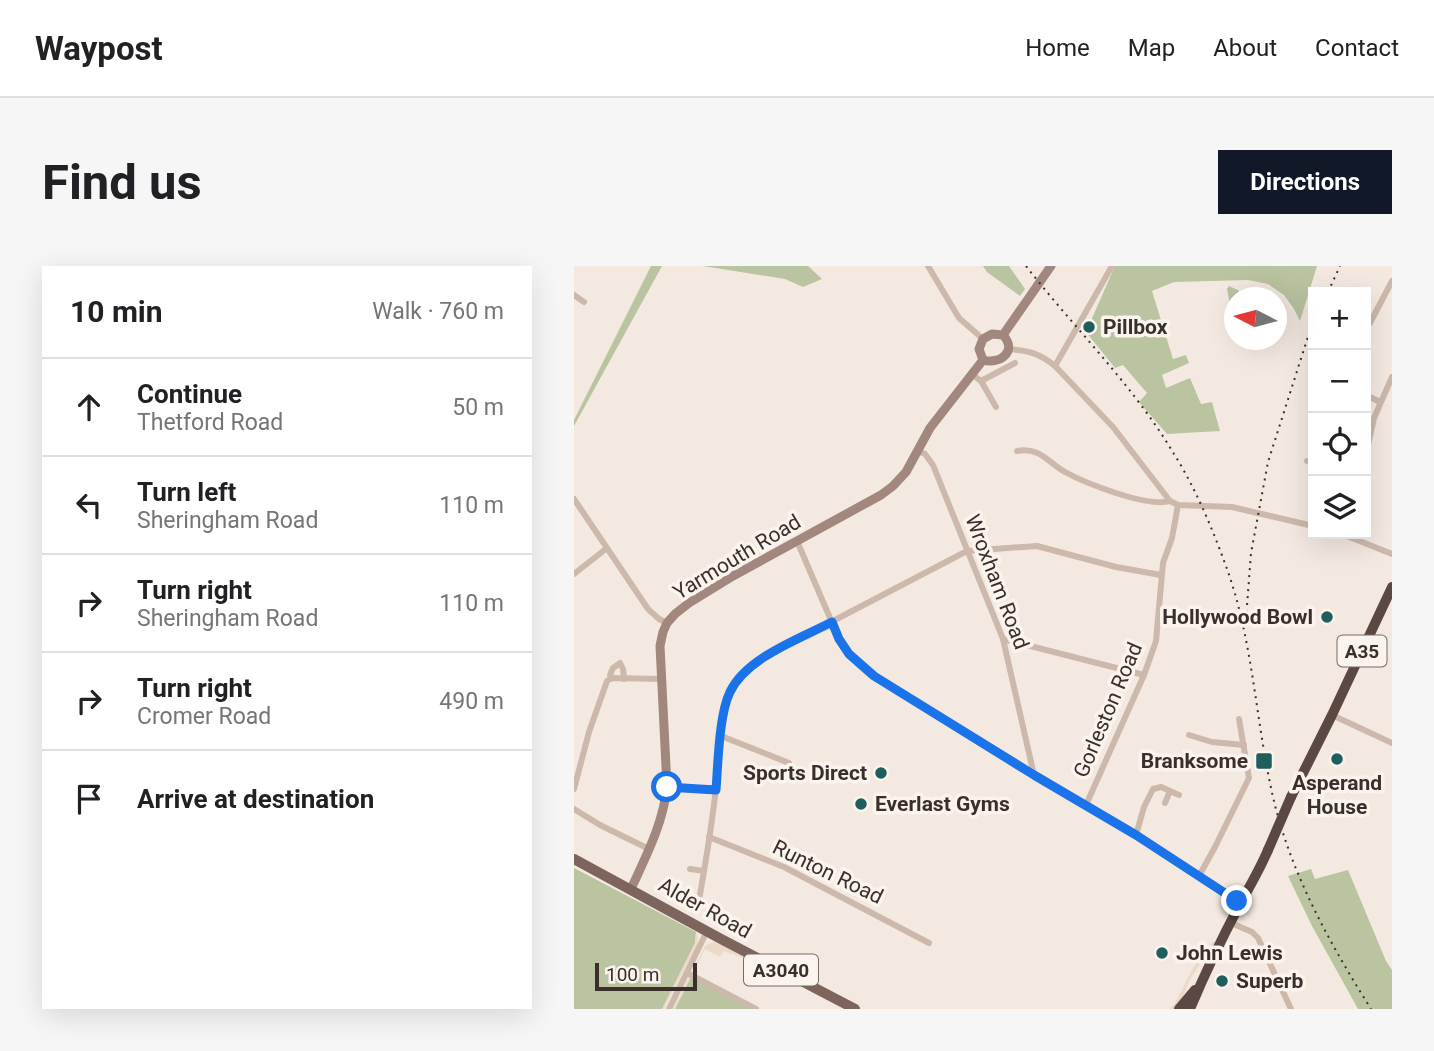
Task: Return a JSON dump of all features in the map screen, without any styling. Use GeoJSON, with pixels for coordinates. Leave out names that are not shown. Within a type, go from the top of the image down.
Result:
{"type":"FeatureCollection","features":[{"type":"Feature","properties":{"kind":"highway","name":"A35"},"geometry":{"type":"LineString","coordinates":[[1191,1009],[1200,985],[1256,877],[1392,587]]}},
{"type":"Feature","properties":{"kind":"highway"},"geometry":{"type":"LineString","coordinates":[[1179,1009],[1200,985]]}},
{"type":"Feature","properties":{"kind":"main road","name":"Alder Road"},"geometry":{"type":"LineString","coordinates":[[574,859],[855,1009]]}},
{"type":"Feature","properties":{"kind":"street"},"geometry":{"type":"LineString","coordinates":[[928,266],[960,318],[983,339]]}},
{"type":"Feature","properties":{"kind":"street"},"geometry":{"type":"LineString","coordinates":[[1003,335],[1051,266]]}},
{"type":"Feature","properties":{"kind":"street"},"geometry":{"type":"LineString","coordinates":[[1055,366],[1112,266]]}},
{"type":"Feature","properties":{"kind":"street"},"geometry":{"type":"LineString","coordinates":[[1371,321],[1392,280]]}},
{"type":"Feature","properties":{"kind":"street"},"geometry":{"type":"LineString","coordinates":[[574,295],[584,302]]}},
{"type":"Feature","properties":{"kind":"street"},"geometry":{"type":"LineString","coordinates":[[992,334],[1003,335],[1009,343],[1009,349],[993,362],[983,360],[979,349],[983,339],[992,334]]}},
{"type":"Feature","properties":{"kind":"street"},"geometry":{"type":"LineString","coordinates":[[1009,349],[1033,352],[1055,366],[1113,427],[1170,501],[1178,505],[1232,507],[1308,525]]}},
{"type":"Feature","properties":{"kind":"street","name":"Yarmouth Road"},"geometry":{"type":"LineString","coordinates":[[631,889],[665,807],[667,787],[660,646],[667,623],[689,603],[881,495],[900,479],[930,428],[983,360]]}},
{"type":"Feature","properties":{"kind":"street"},"geometry":{"type":"LineString","coordinates":[[981,381],[1015,363]]}},
{"type":"Feature","properties":{"kind":"street"},"geometry":{"type":"LineString","coordinates":[[973,375],[981,381],[996,407]]}},
{"type":"Feature","properties":{"kind":"street"},"geometry":{"type":"LineString","coordinates":[[1371,427],[1392,377]]}},
{"type":"Feature","properties":{"kind":"street"},"geometry":{"type":"LineString","coordinates":[[1371,398],[1380,402]]}},
{"type":"Feature","properties":{"kind":"street"},"geometry":{"type":"LineString","coordinates":[[1017,451],[1034,450],[1061,470],[1104,490],[1138,499],[1164,503],[1170,501]]}},
{"type":"Feature","properties":{"kind":"street","name":"Wroxham Road"},"geometry":{"type":"LineString","coordinates":[[918,451],[930,460],[1003,639],[1034,775]]}},
{"type":"Feature","properties":{"kind":"street"},"geometry":{"type":"LineString","coordinates":[[574,499],[648,609],[659,620],[667,623]]}},
{"type":"Feature","properties":{"kind":"street","name":"Gorleston Road"},"geometry":{"type":"LineString","coordinates":[[1086,805],[1144,676],[1156,641],[1161,575],[1174,531],[1178,505]]}},
{"type":"Feature","properties":{"kind":"street"},"geometry":{"type":"LineString","coordinates":[[1358,539],[1392,556]]}},
{"type":"Feature","properties":{"kind":"street"},"geometry":{"type":"LineString","coordinates":[[797,541],[839,639],[849,654],[874,676],[1241,902]]}},
{"type":"Feature","properties":{"kind":"street"},"geometry":{"type":"LineString","coordinates":[[698,906],[716,790],[724,713],[729,694],[738,679],[751,666],[967,551],[1022,546],[1043,547],[1116,567],[1161,575]]}},
{"type":"Feature","properties":{"kind":"street"},"geometry":{"type":"LineString","coordinates":[[574,574],[607,548]]}},
{"type":"Feature","properties":{"kind":"street"},"geometry":{"type":"LineString","coordinates":[[1003,639],[1144,676]]}},
{"type":"Feature","properties":{"kind":"street"},"geometry":{"type":"LineString","coordinates":[[612,678],[611,671],[620,663],[624,679]]}},
{"type":"Feature","properties":{"kind":"street"},"geometry":{"type":"LineString","coordinates":[[574,789],[589,732],[607,681],[612,678],[661,679]]}},
{"type":"Feature","properties":{"kind":"street"},"geometry":{"type":"LineString","coordinates":[[1332,715],[1392,743]]}},
{"type":"Feature","properties":{"kind":"street"},"geometry":{"type":"LineString","coordinates":[[1199,876],[1249,778],[1239,719]]}},
{"type":"Feature","properties":{"kind":"street"},"geometry":{"type":"LineString","coordinates":[[1189,735],[1212,742],[1244,745]]}},
{"type":"Feature","properties":{"kind":"street"},"geometry":{"type":"LineString","coordinates":[[721,736],[789,763]]}},
{"type":"Feature","properties":{"kind":"street"},"geometry":{"type":"LineString","coordinates":[[667,787],[716,790]]}},
{"type":"Feature","properties":{"kind":"street"},"geometry":{"type":"LineString","coordinates":[[1136,835],[1144,807],[1153,789],[1161,788],[1179,795]]}},
{"type":"Feature","properties":{"kind":"street"},"geometry":{"type":"LineString","coordinates":[[1166,803],[1170,791]]}},
{"type":"Feature","properties":{"kind":"street"},"geometry":{"type":"LineString","coordinates":[[574,809],[649,849]]}},
{"type":"Feature","properties":{"kind":"street","name":"Runton Road"},"geometry":{"type":"LineString","coordinates":[[709,837],[784,867],[929,943]]}},
{"type":"Feature","properties":{"kind":"street"},"geometry":{"type":"LineString","coordinates":[[690,869],[704,871]]}},
{"type":"Feature","properties":{"kind":"street"},"geometry":{"type":"LineString","coordinates":[[1231,923],[1258,938],[1291,1009]]}},
{"type":"Feature","properties":{"kind":"street"},"geometry":{"type":"LineString","coordinates":[[669,1009],[707,931]]}},
{"type":"Feature","properties":{"kind":"street"},"geometry":{"type":"LineString","coordinates":[[687,973],[756,1009]]}},
{"type":"Feature","properties":{"kind":"green space"},"geometry":{"type":"Polygon","coordinates":[[[651,266],[662,266],[574,426],[574,420],[651,266]]]}},
{"type":"Feature","properties":{"kind":"green space"},"geometry":{"type":"Polygon","coordinates":[[[703,266],[808,266],[822,279],[803,287],[785,279],[703,266]]]}},
{"type":"Feature","properties":{"kind":"green space"},"geometry":{"type":"Polygon","coordinates":[[[983,266],[1009,266],[1025,289],[1020,296],[987,272],[983,266]]]}},
{"type":"Feature","properties":{"kind":"green space"},"geometry":{"type":"Polygon","coordinates":[[[1115,266],[1317,266],[1311,287],[1308,287],[1300,321],[1287,299],[1287,287],[1272,287],[1248,280],[1174,282],[1152,291],[1173,359],[1186,355],[1189,363],[1162,375],[1166,388],[1190,378],[1201,404],[1212,402],[1220,431],[1167,434],[1139,402],[1147,393],[1123,365],[1115,368],[1086,332],[1115,266]]]}},
{"type":"Feature","properties":{"kind":"green space"},"geometry":{"type":"Polygon","coordinates":[[[574,868],[696,932],[695,943],[662,1009],[574,1009],[574,868]]]}},
{"type":"Feature","properties":{"kind":"green space"},"geometry":{"type":"Polygon","coordinates":[[[1311,869],[1315,879],[1348,870],[1392,970],[1392,1009],[1358,1009],[1288,876],[1311,869]]]}},
{"type":"Feature","properties":{"kind":"green space"},"geometry":{"type":"Polygon","coordinates":[[[691,977],[751,1009],[675,1009],[691,977]]]}},
{"type":"Feature","properties":{"kind":"shaded area"},"geometry":{"type":"Polygon","coordinates":[[[696,932],[697,945],[662,1009],[695,943],[696,932]]]}},
{"type":"Feature","properties":{"kind":"shaded area"},"geometry":{"type":"Polygon","coordinates":[[[1213,941],[1217,944],[1190,979],[1183,997],[1183,1009],[1170,1009],[1194,966],[1213,941]]]}},
{"type":"Feature","properties":{"kind":"shaded area"},"geometry":{"type":"Polygon","coordinates":[[[714,942],[742,954],[764,968],[780,972],[779,974],[759,968],[724,951],[720,957],[705,949],[673,1009],[704,948],[714,942]]]}},
{"type":"Feature","properties":{"kind":"railway"},"geometry":{"type":"LineString","coordinates":[[1026,266],[1140,404],[1182,467],[1204,510],[1227,569],[1242,622],[1270,783],[1286,843],[1324,928],[1371,1009]]}},
{"type":"Feature","properties":{"kind":"railway"},"geometry":{"type":"LineString","coordinates":[[1330,287],[1340,266]]}},
{"type":"Feature","properties":{"kind":"railway"},"geometry":{"type":"LineString","coordinates":[[1246,619],[1251,553],[1268,462],[1308,337]]}},
{"type":"Feature","properties":{"kind":"place","name":"Pillbox"},"geometry":{"type":"Point","coordinates":[1089,327]}},
{"type":"Feature","properties":{"kind":"place","name":"Hollywood Bowl"},"geometry":{"type":"Point","coordinates":[1327,617]}},
{"type":"Feature","properties":{"kind":"place","name":"Asperand House"},"geometry":{"type":"Point","coordinates":[1337,759]}},
{"type":"Feature","properties":{"kind":"place","name":"Branksome"},"geometry":{"type":"Point","coordinates":[1264,761]}},
{"type":"Feature","properties":{"kind":"place","name":"Sports Direct"},"geometry":{"type":"Point","coordinates":[881,773]}},
{"type":"Feature","properties":{"kind":"place","name":"Everlast Gyms"},"geometry":{"type":"Point","coordinates":[861,804]}},
{"type":"Feature","properties":{"kind":"place","name":"John Lewis"},"geometry":{"type":"Point","coordinates":[1162,953]}},
{"type":"Feature","properties":{"kind":"place","name":"Superb"},"geometry":{"type":"Point","coordinates":[1222,981]}},
{"type":"Feature","properties":{"kind":"route"},"geometry":{"type":"LineString","coordinates":[[667,787],[716,790],[724,713],[729,694],[738,679],[764,657],[832,622],[849,654],[874,676],[1136,835],[1237,901]]}}]}
